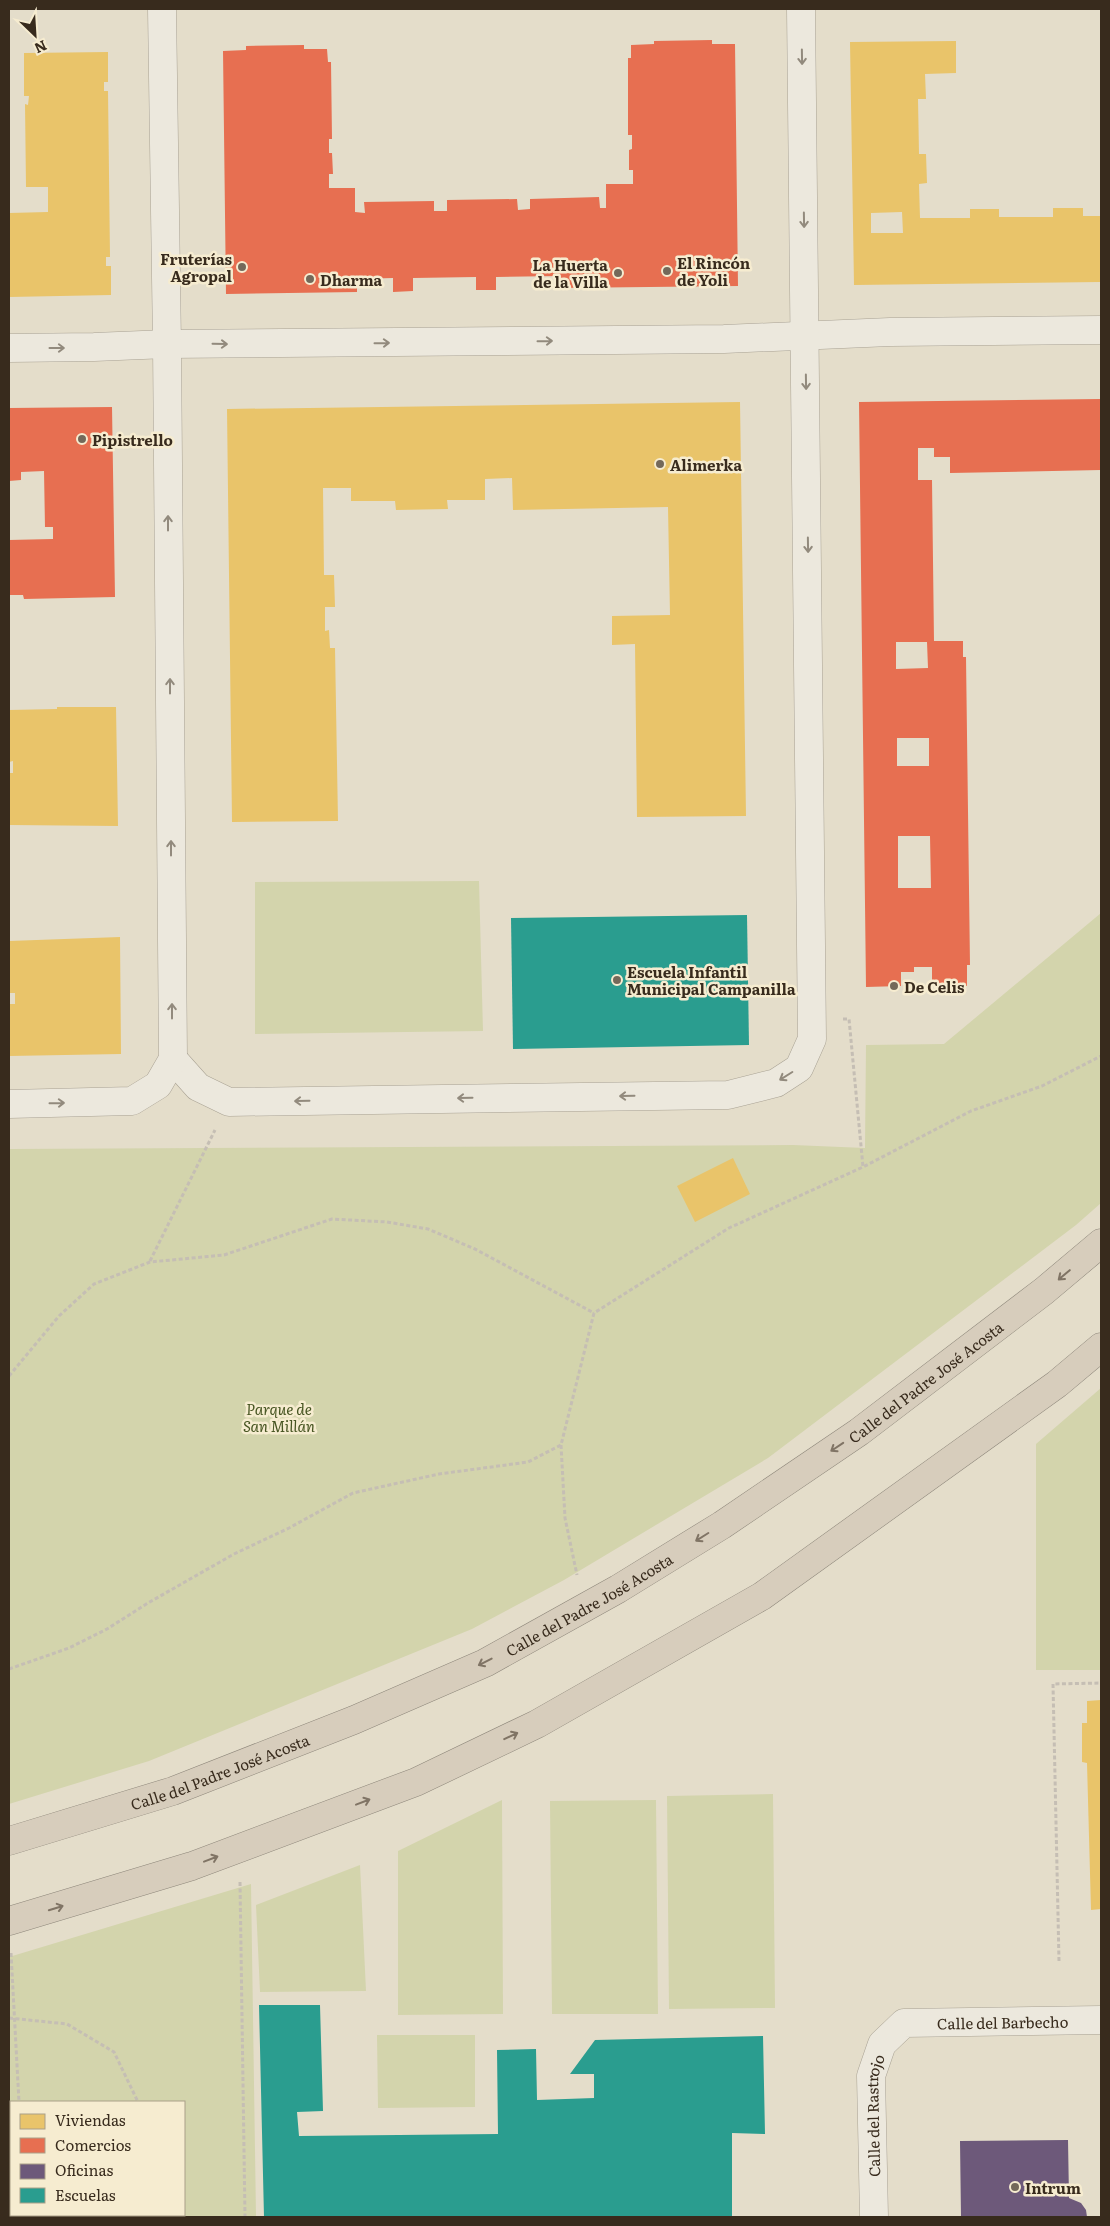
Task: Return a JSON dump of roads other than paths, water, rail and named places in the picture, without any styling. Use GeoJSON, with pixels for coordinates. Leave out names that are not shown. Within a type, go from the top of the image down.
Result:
{"type":"FeatureCollection","features":[{"type":"Feature","properties":{"kind":"highway","name":"Calle del Padre José Acosta"},"geometry":{"type":"LineString","coordinates":[[9,1841],[173,1791],[354,1720],[485,1663],[618,1589],[714,1530],[859,1432],[1044,1291],[1101,1243]]}},
{"type":"Feature","properties":{"kind":"highway"},"geometry":{"type":"LineString","coordinates":[[10,1932],[416,1782],[537,1724],[762,1596],[1057,1384],[1101,1347]]}},
{"type":"Feature","properties":{"kind":"street"},"geometry":{"type":"LineString","coordinates":[[9,1104],[132,1101],[158,1085],[173,1059],[162,9]]}},
{"type":"Feature","properties":{"kind":"street"},"geometry":{"type":"LineString","coordinates":[[173,1059],[198,1087],[229,1102],[728,1095],[776,1083],[799,1068],[812,1040],[806,335],[801,9]]}},
{"type":"Feature","properties":{"kind":"street"},"geometry":{"type":"LineString","coordinates":[[9,348],[167,344],[724,339],[890,332],[1101,330]]}},
{"type":"Feature","properties":{"kind":"street","name":"Calle del Barbecho"},"geometry":{"type":"LineString","coordinates":[[904,2023],[1101,2020]]}},
{"type":"Feature","properties":{"kind":"street","name":"Calle del Rastrojo"},"geometry":{"type":"LineString","coordinates":[[874,2217],[871,2076],[882,2044],[904,2023]]}},
{"type":"Feature","properties":{"kind":"place","name":"Fruterías Agropal"},"geometry":{"type":"Point","coordinates":[242,267]}},
{"type":"Feature","properties":{"kind":"place","name":"El Rincón de Yoli"},"geometry":{"type":"Point","coordinates":[667,271]}},
{"type":"Feature","properties":{"kind":"place","name":"La Huerta de la Villa"},"geometry":{"type":"Point","coordinates":[618,273]}},
{"type":"Feature","properties":{"kind":"place","name":"Dharma"},"geometry":{"type":"Point","coordinates":[310,279]}},
{"type":"Feature","properties":{"kind":"place","name":"Pipistrello"},"geometry":{"type":"Point","coordinates":[82,439]}},
{"type":"Feature","properties":{"kind":"place","name":"Alimerka"},"geometry":{"type":"Point","coordinates":[660,464]}},
{"type":"Feature","properties":{"kind":"place","name":"Escuela Infantil Municipal Campanilla"},"geometry":{"type":"Point","coordinates":[617,980]}},
{"type":"Feature","properties":{"kind":"place","name":"De Celis"},"geometry":{"type":"Point","coordinates":[894,986]}},
{"type":"Feature","properties":{"kind":"place","name":"Intrum"},"geometry":{"type":"Point","coordinates":[1015,2187]}},
{"type":"Feature","properties":{"kind":"park label","name":"Parque de San Millán"},"geometry":{"type":"Point","coordinates":[279,1416]}}]}
